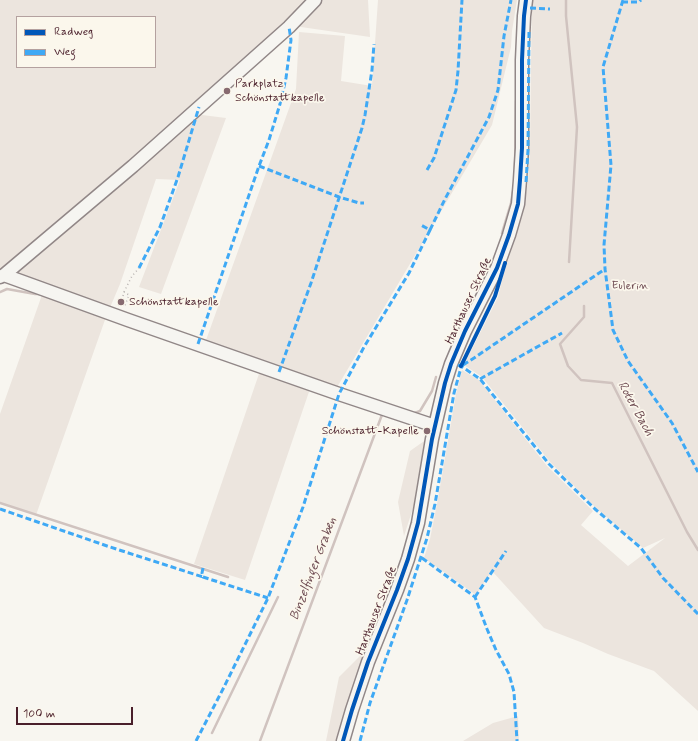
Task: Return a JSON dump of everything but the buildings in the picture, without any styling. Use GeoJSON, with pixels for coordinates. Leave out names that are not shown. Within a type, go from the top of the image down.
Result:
{"type":"FeatureCollection","features":[{"type":"Feature","properties":{"kind":"street"},"geometry":{"type":"LineString","coordinates":[[2,276],[133,166],[289,27],[315,0]]}},
{"type":"Feature","properties":{"kind":"street","name":"Harthauser Straße"},"geometry":{"type":"LineString","coordinates":[[343,741],[368,662],[408,559],[418,523],[435,426],[451,364],[465,331],[497,268],[518,204],[522,148],[522,60],[526,0]]}},
{"type":"Feature","properties":{"kind":"street"},"geometry":{"type":"LineString","coordinates":[[2,276],[435,426]]}},
{"type":"Feature","properties":{"kind":"path"},"geometry":{"type":"LineString","coordinates":[[123,296],[132,276],[139,268]]}},
{"type":"Feature","properties":{"kind":"path"},"geometry":{"type":"LineString","coordinates":[[123,311],[129,295],[124,292]]}},
{"type":"Feature","properties":{"kind":"green space"},"geometry":{"type":"Polygon","coordinates":[[[0,0],[368,0],[370,37],[287,25],[200,109],[202,115],[226,118],[161,294],[139,287],[180,180],[156,179],[120,284],[106,317],[36,515],[0,503],[0,414],[43,292],[0,275],[0,0]]]}},
{"type":"Feature","properties":{"kind":"green space"},"geometry":{"type":"Polygon","coordinates":[[[378,0],[517,0],[511,47],[492,125],[336,389],[313,380],[245,580],[194,564],[263,362],[205,343],[296,89],[299,32],[345,36],[341,81],[372,86],[378,0]]]}},
{"type":"Feature","properties":{"kind":"green space","name":"Eulerin"},"geometry":{"type":"Polygon","coordinates":[[[533,0],[698,0],[698,711],[654,671],[544,628],[492,571],[476,595],[424,558],[430,539],[456,394],[462,370],[479,380],[547,466],[593,511],[581,525],[628,566],[665,538],[643,548],[596,508],[551,463],[482,377],[464,365],[498,297],[524,205],[528,182],[530,150],[533,0]]]}},
{"type":"Feature","properties":{"kind":"green space"},"geometry":{"type":"Polygon","coordinates":[[[427,439],[417,496],[404,536],[398,502],[410,451],[427,439]]]}},
{"type":"Feature","properties":{"kind":"green space"},"geometry":{"type":"Polygon","coordinates":[[[364,652],[338,741],[326,741],[339,677],[364,652]]]}},
{"type":"Feature","properties":{"kind":"green space"},"geometry":{"type":"Polygon","coordinates":[[[518,716],[519,741],[463,741],[493,723],[518,716]]]}},
{"type":"Feature","properties":{"kind":"waterway"},"geometry":{"type":"LineString","coordinates":[[566,0],[566,16],[577,127],[569,262]]}},
{"type":"Feature","properties":{"kind":"waterway"},"geometry":{"type":"LineString","coordinates":[[515,168],[516,101]]}},
{"type":"Feature","properties":{"kind":"waterway"},"geometry":{"type":"LineString","coordinates":[[502,233],[513,191]]}},
{"type":"Feature","properties":{"kind":"waterway"},"geometry":{"type":"LineString","coordinates":[[0,292],[7,289],[43,294]]}},
{"type":"Feature","properties":{"kind":"waterway","name":"Roter Bach"},"geometry":{"type":"LineString","coordinates":[[584,306],[584,317],[560,344],[568,366],[581,380],[612,383],[687,532],[698,550]]}},
{"type":"Feature","properties":{"kind":"waterway"},"geometry":{"type":"LineString","coordinates":[[412,414],[420,411],[432,391],[436,377]]}},
{"type":"Feature","properties":{"kind":"waterway","name":"Binzelfinger Graben"},"geometry":{"type":"LineString","coordinates":[[260,741],[383,412]]}},
{"type":"Feature","properties":{"kind":"waterway"},"geometry":{"type":"LineString","coordinates":[[0,503],[228,577]]}},
{"type":"Feature","properties":{"kind":"waterway"},"geometry":{"type":"LineString","coordinates":[[212,733],[278,597]]}},
{"type":"Feature","properties":{"kind":"marked path"},"geometry":{"type":"LineString","coordinates":[[427,170],[434,158],[456,90],[462,0]]}},
{"type":"Feature","properties":{"kind":"marked path"},"geometry":{"type":"LineString","coordinates":[[430,230],[489,117],[498,90],[504,36],[511,0]]}},
{"type":"Feature","properties":{"kind":"marked path"},"geometry":{"type":"LineString","coordinates":[[623,0],[603,67],[611,165],[604,245],[605,269],[613,330],[628,361],[672,423],[698,472]]}},
{"type":"Feature","properties":{"kind":"marked path"},"geometry":{"type":"LineString","coordinates":[[622,2],[639,2],[641,0]]}},
{"type":"Feature","properties":{"kind":"marked path"},"geometry":{"type":"LineString","coordinates":[[530,8],[550,9]]}},
{"type":"Feature","properties":{"kind":"marked path"},"geometry":{"type":"LineString","coordinates":[[198,344],[269,140],[280,104],[286,78],[291,40],[289,27]]}},
{"type":"Feature","properties":{"kind":"marked path"},"geometry":{"type":"LineString","coordinates":[[526,182],[528,150],[529,30]]}},
{"type":"Feature","properties":{"kind":"marked path"},"geometry":{"type":"LineString","coordinates":[[279,372],[311,283],[362,128],[372,70],[374,44]]}},
{"type":"Feature","properties":{"kind":"marked path"},"geometry":{"type":"LineString","coordinates":[[139,268],[160,227],[178,177],[199,107]]}},
{"type":"Feature","properties":{"kind":"marked path"},"geometry":{"type":"LineString","coordinates":[[259,166],[339,197],[364,203]]}},
{"type":"Feature","properties":{"kind":"marked path"},"geometry":{"type":"LineString","coordinates":[[196,741],[268,598],[303,507],[339,394],[364,347],[409,273],[430,230],[421,225]]}},
{"type":"Feature","properties":{"kind":"marked path"},"geometry":{"type":"LineString","coordinates":[[463,365],[605,269]]}},
{"type":"Feature","properties":{"kind":"marked path"},"geometry":{"type":"LineString","coordinates":[[480,379],[562,333]]}},
{"type":"Feature","properties":{"kind":"marked path"},"geometry":{"type":"LineString","coordinates":[[360,741],[370,703],[407,600],[427,538],[435,504],[454,393],[462,364]]}},
{"type":"Feature","properties":{"kind":"marked path"},"geometry":{"type":"LineString","coordinates":[[458,365],[480,379],[549,464],[595,509],[641,548],[663,578],[698,614]]}},
{"type":"Feature","properties":{"kind":"marked path"},"geometry":{"type":"LineString","coordinates":[[0,509],[203,577]]}},
{"type":"Feature","properties":{"kind":"marked path"},"geometry":{"type":"LineString","coordinates":[[475,597],[506,551]]}},
{"type":"Feature","properties":{"kind":"marked path"},"geometry":{"type":"LineString","coordinates":[[422,558],[475,597],[496,650],[509,674],[514,692],[517,741]]}},
{"type":"Feature","properties":{"kind":"marked path"},"geometry":{"type":"LineString","coordinates":[[203,568],[203,577],[268,598]]}},
{"type":"Feature","properties":{"kind":"cycle path"},"geometry":{"type":"LineString","coordinates":[[343,741],[368,662],[408,559],[418,523],[432,439],[451,364],[465,331],[497,268],[518,204],[522,148],[522,60],[526,0]]}},
{"type":"Feature","properties":{"kind":"cycle path"},"geometry":{"type":"LineString","coordinates":[[461,366],[495,296],[505,263]]}},
{"type":"Feature","properties":{"kind":"place","name":"Parkplatz Schönstattkapelle"},"geometry":{"type":"Point","coordinates":[227,91]}},
{"type":"Feature","properties":{"kind":"place","name":"Schönstattkapelle"},"geometry":{"type":"Point","coordinates":[121,302]}},
{"type":"Feature","properties":{"kind":"place","name":"Schönstatt-Kapelle"},"geometry":{"type":"Point","coordinates":[427,431]}}]}
